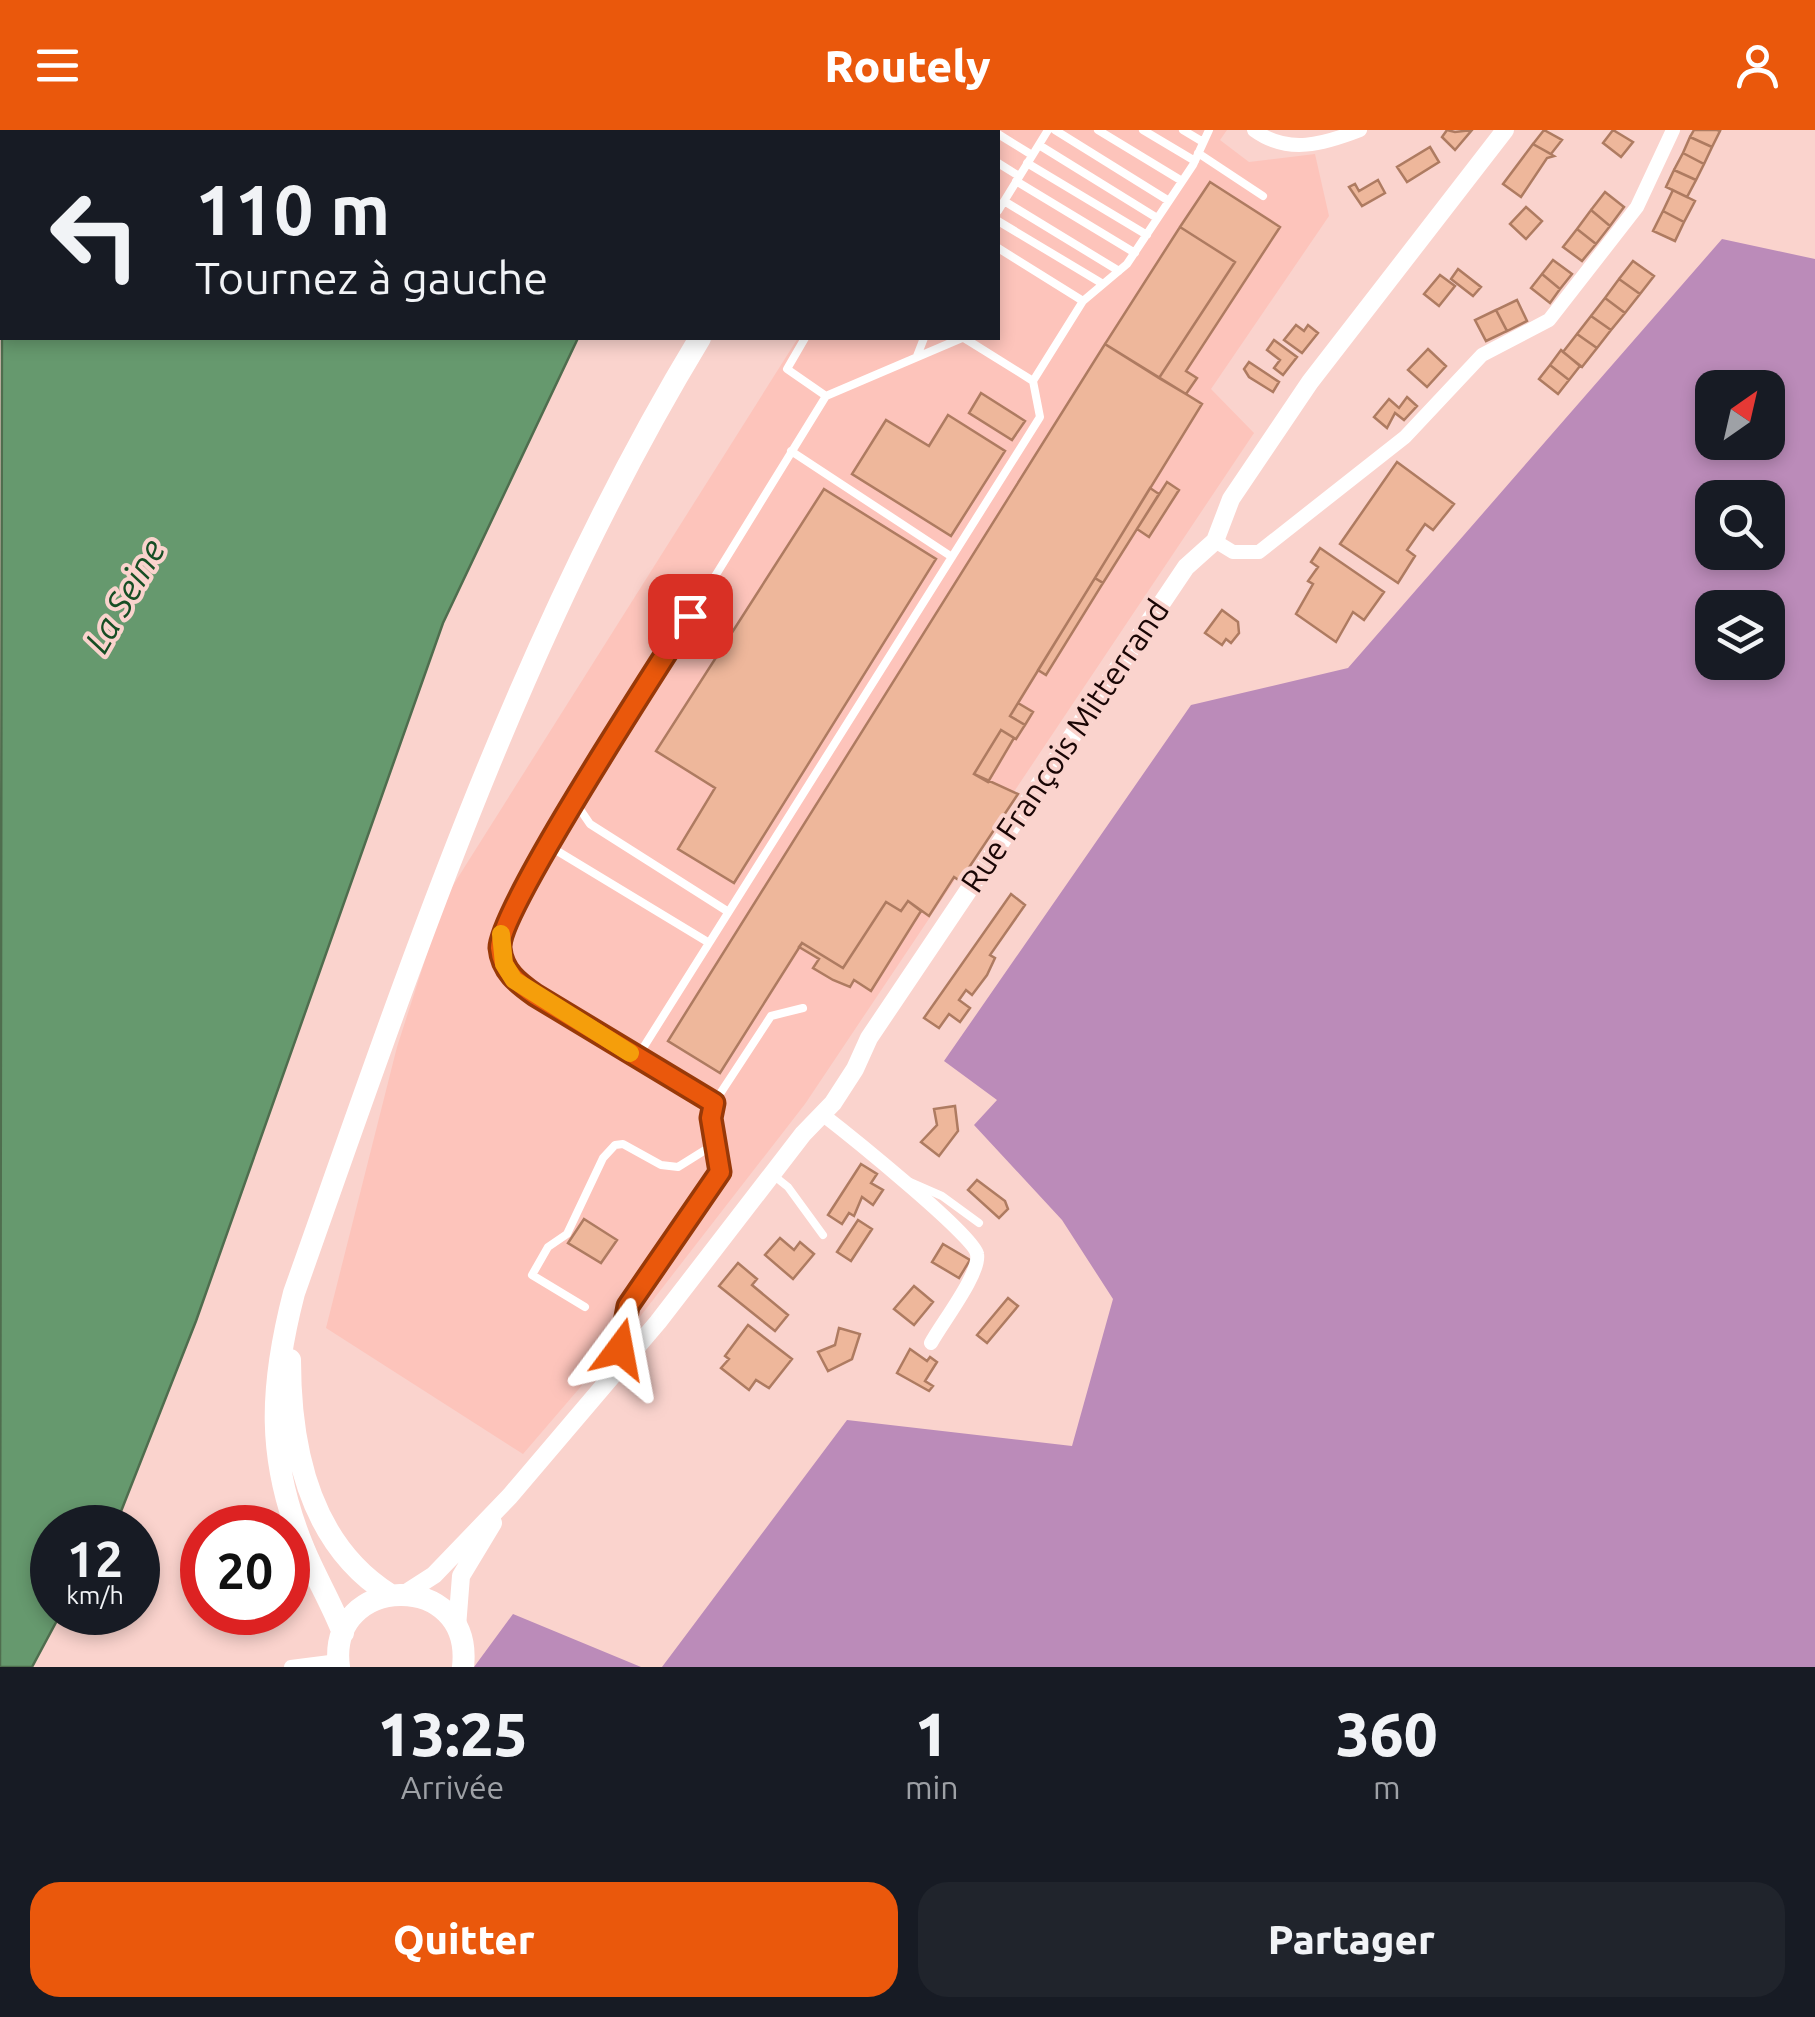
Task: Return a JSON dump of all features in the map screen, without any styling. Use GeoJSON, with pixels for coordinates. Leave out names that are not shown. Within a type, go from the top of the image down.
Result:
{"type":"FeatureCollection","features":[{"type":"Feature","properties":{"kind":"main road"},"geometry":{"type":"LineString","coordinates":[[343,1633],[289,1509],[276,1442],[277,1358],[294,1293],[424,931],[501,734],[621,476],[699,340]]}},
{"type":"Feature","properties":{"kind":"main road"},"geometry":{"type":"LineString","coordinates":[[294,1293],[290,1403],[298,1453],[315,1506],[344,1558],[397,1594],[440,1606],[457,1628],[463,1667]]}},
{"type":"Feature","properties":{"kind":"main road"},"geometry":{"type":"LineString","coordinates":[[338,1664],[343,1633],[360,1608],[397,1594]]}},
{"type":"Feature","properties":{"kind":"street"},"geometry":{"type":"LineString","coordinates":[[1254,130],[1280,145],[1297,146],[1360,130]]}},
{"type":"Feature","properties":{"kind":"street","name":"Rue François Mitterrand"},"geometry":{"type":"LineString","coordinates":[[510,1496],[621,1366],[846,1084],[868,1038],[1186,567],[1215,541],[1231,500],[1310,382],[1505,130]]}},
{"type":"Feature","properties":{"kind":"street"},"geometry":{"type":"LineString","coordinates":[[1215,541],[1233,552],[1259,552],[1404,437],[1482,355],[1549,320],[1628,220],[1674,130]]}},
{"type":"Feature","properties":{"kind":"street"},"geometry":{"type":"LineString","coordinates":[[822,1114],[904,1180],[972,1243],[978,1256],[974,1275],[930,1343]]}},
{"type":"Feature","properties":{"kind":"street"},"geometry":{"type":"LineString","coordinates":[[397,1594],[434,1575],[510,1496]]}},
{"type":"Feature","properties":{"kind":"street"},"geometry":{"type":"LineString","coordinates":[[457,1628],[461,1576],[510,1496]]}},
{"type":"Feature","properties":{"kind":"street"},"geometry":{"type":"LineString","coordinates":[[292,1667],[338,1664]]}},
{"type":"Feature","properties":{"kind":"lane"},"geometry":{"type":"LineString","coordinates":[[1034,130],[1169,201]]}},
{"type":"Feature","properties":{"kind":"lane"},"geometry":{"type":"LineString","coordinates":[[1098,130],[1182,181]]}},
{"type":"Feature","properties":{"kind":"lane"},"geometry":{"type":"LineString","coordinates":[[1144,130],[1263,196]]}},
{"type":"Feature","properties":{"kind":"lane"},"geometry":{"type":"LineString","coordinates":[[1184,130],[1203,142]]}},
{"type":"Feature","properties":{"kind":"lane"},"geometry":{"type":"LineString","coordinates":[[638,1056],[706,941],[1040,416],[1033,381],[1084,301],[1135,252],[1182,181],[1209,130]]}},
{"type":"Feature","properties":{"kind":"lane"},"geometry":{"type":"LineString","coordinates":[[1046,135],[1002,197],[1119,271]]}},
{"type":"Feature","properties":{"kind":"lane"},"geometry":{"type":"LineString","coordinates":[[1046,135],[1158,218]]}},
{"type":"Feature","properties":{"kind":"lane"},"geometry":{"type":"LineString","coordinates":[[1000,136],[1147,234]]}},
{"type":"Feature","properties":{"kind":"lane"},"geometry":{"type":"LineString","coordinates":[[1000,165],[1135,252]]}},
{"type":"Feature","properties":{"kind":"lane"},"geometry":{"type":"LineString","coordinates":[[1000,222],[1103,284]]}},
{"type":"Feature","properties":{"kind":"lane"},"geometry":{"type":"LineString","coordinates":[[1000,249],[1084,301]]}},
{"type":"Feature","properties":{"kind":"lane"},"geometry":{"type":"LineString","coordinates":[[804,340],[787,369],[826,396]]}},
{"type":"Feature","properties":{"kind":"lane"},"geometry":{"type":"LineString","coordinates":[[916,357],[923,340]]}},
{"type":"Feature","properties":{"kind":"lane"},"geometry":{"type":"LineString","coordinates":[[714,1103],[514,980],[504,964],[502,931],[548,846],[826,396],[958,340]]}},
{"type":"Feature","properties":{"kind":"lane"},"geometry":{"type":"LineString","coordinates":[[966,340],[1033,381]]}},
{"type":"Feature","properties":{"kind":"lane"},"geometry":{"type":"LineString","coordinates":[[790,451],[952,557]]}},
{"type":"Feature","properties":{"kind":"lane"},"geometry":{"type":"LineString","coordinates":[[576,802],[590,824],[727,911]]}},
{"type":"Feature","properties":{"kind":"lane"},"geometry":{"type":"LineString","coordinates":[[548,846],[706,941]]}},
{"type":"Feature","properties":{"kind":"lane"},"geometry":{"type":"LineString","coordinates":[[621,1366],[619,1334],[628,1306],[720,1172],[711,1118],[714,1103],[771,1016],[803,1008]]}},
{"type":"Feature","properties":{"kind":"lane"},"geometry":{"type":"LineString","coordinates":[[585,1306],[532,1275],[548,1247],[566,1234],[609,1151],[623,1144],[661,1165],[678,1167],[718,1142]]}},
{"type":"Feature","properties":{"kind":"lane"},"geometry":{"type":"LineString","coordinates":[[773,1174],[788,1186],[824,1235]]}},
{"type":"Feature","properties":{"kind":"lane"},"geometry":{"type":"LineString","coordinates":[[904,1180],[942,1196],[979,1223]]}},
{"type":"Feature","properties":{"kind":"shaded area"},"geometry":{"type":"Polygon","coordinates":[[[1000,130],[1227,130],[1220,140],[1249,162],[1315,154],[1329,216],[1211,389],[1254,433],[805,1104],[632,1327],[523,1454],[326,1328],[397,1047],[445,898],[797,340],[1000,340],[1000,130]]]}},
{"type":"Feature","properties":{"kind":"shaded area"},"geometry":{"type":"Polygon","coordinates":[[[1722,239],[1815,259],[1815,1667],[662,1667],[847,1420],[1072,1446],[1113,1299],[1062,1220],[974,1125],[997,1100],[944,1061],[1191,705],[1348,668],[1722,239]]]}},
{"type":"Feature","properties":{"kind":"shaded area"},"geometry":{"type":"Polygon","coordinates":[[[513,1614],[641,1667],[474,1667],[513,1614]]]}},
{"type":"Feature","properties":{"kind":"water","name":"La Seine"},"geometry":{"type":"Polygon","coordinates":[[[2,340],[577,340],[443,623],[196,1321],[124,1505],[30,1505],[30,1635],[49,1635],[32,1667],[0,1667],[2,340]]]}},
{"type":"Feature","properties":{"kind":"building"},"geometry":{"type":"Polygon","coordinates":[[[1447,130],[1472,130],[1455,150],[1442,137],[1447,130]]]}},
{"type":"Feature","properties":{"kind":"building"},"geometry":{"type":"Polygon","coordinates":[[[1544,130],[1562,140],[1551,154],[1533,144],[1544,130]]]}},
{"type":"Feature","properties":{"kind":"building"},"geometry":{"type":"Polygon","coordinates":[[[1613,130],[1633,142],[1621,157],[1603,143],[1613,130]]]}},
{"type":"Feature","properties":{"kind":"building"},"geometry":{"type":"Polygon","coordinates":[[[1694,130],[1720,131],[1712,147],[1690,137],[1694,130]]]}},
{"type":"Feature","properties":{"kind":"building"},"geometry":{"type":"Polygon","coordinates":[[[1690,137],[1712,147],[1704,164],[1683,153],[1690,137]]]}},
{"type":"Feature","properties":{"kind":"building"},"geometry":{"type":"Polygon","coordinates":[[[1533,144],[1554,156],[1547,158],[1521,197],[1503,184],[1533,144]]]}},
{"type":"Feature","properties":{"kind":"building"},"geometry":{"type":"Polygon","coordinates":[[[1430,147],[1439,162],[1407,182],[1397,167],[1430,147]]]}},
{"type":"Feature","properties":{"kind":"building"},"geometry":{"type":"Polygon","coordinates":[[[1683,153],[1704,164],[1696,180],[1674,170],[1683,153]]]}},
{"type":"Feature","properties":{"kind":"building"},"geometry":{"type":"Polygon","coordinates":[[[1674,170],[1696,180],[1687,197],[1666,187],[1674,170]]]}},
{"type":"Feature","properties":{"kind":"building"},"geometry":{"type":"Polygon","coordinates":[[[1378,180],[1385,193],[1362,206],[1349,187],[1355,184],[1359,191],[1378,180]]]}},
{"type":"Feature","properties":{"kind":"building"},"geometry":{"type":"Polygon","coordinates":[[[1210,182],[1280,227],[1186,371],[1197,378],[1186,394],[1159,378],[1235,262],[1180,227],[1210,182]]]}},
{"type":"Feature","properties":{"kind":"building"},"geometry":{"type":"Polygon","coordinates":[[[1673,190],[1695,201],[1684,222],[1663,211],[1673,190]]]}},
{"type":"Feature","properties":{"kind":"building"},"geometry":{"type":"Polygon","coordinates":[[[1605,192],[1624,207],[1610,226],[1591,210],[1605,192]]]}},
{"type":"Feature","properties":{"kind":"building"},"geometry":{"type":"Polygon","coordinates":[[[1526,207],[1542,221],[1526,239],[1510,224],[1526,207]]]}},
{"type":"Feature","properties":{"kind":"building"},"geometry":{"type":"Polygon","coordinates":[[[1591,210],[1610,226],[1596,244],[1577,229],[1591,210]]]}},
{"type":"Feature","properties":{"kind":"building"},"geometry":{"type":"Polygon","coordinates":[[[1663,211],[1684,222],[1675,241],[1653,231],[1663,211]]]}},
{"type":"Feature","properties":{"kind":"building"},"geometry":{"type":"Polygon","coordinates":[[[1180,227],[1235,262],[1159,378],[1105,344],[1180,227]]]}},
{"type":"Feature","properties":{"kind":"building"},"geometry":{"type":"Polygon","coordinates":[[[1577,229],[1596,244],[1582,261],[1563,247],[1577,229]]]}},
{"type":"Feature","properties":{"kind":"building"},"geometry":{"type":"Polygon","coordinates":[[[1553,260],[1572,274],[1560,289],[1542,274],[1553,260]]]}},
{"type":"Feature","properties":{"kind":"building"},"geometry":{"type":"Polygon","coordinates":[[[1633,261],[1654,276],[1640,294],[1619,279],[1633,261]]]}},
{"type":"Feature","properties":{"kind":"building"},"geometry":{"type":"Polygon","coordinates":[[[1458,269],[1481,287],[1473,296],[1451,279],[1458,269]]]}},
{"type":"Feature","properties":{"kind":"building"},"geometry":{"type":"Polygon","coordinates":[[[1542,274],[1560,289],[1550,303],[1531,288],[1542,274]]]}},
{"type":"Feature","properties":{"kind":"building"},"geometry":{"type":"Polygon","coordinates":[[[1440,275],[1455,286],[1439,306],[1424,294],[1440,275]]]}},
{"type":"Feature","properties":{"kind":"building"},"geometry":{"type":"Polygon","coordinates":[[[1619,279],[1640,294],[1625,313],[1605,298],[1619,279]]]}},
{"type":"Feature","properties":{"kind":"building"},"geometry":{"type":"Polygon","coordinates":[[[1605,298],[1625,313],[1611,330],[1591,316],[1605,298]]]}},
{"type":"Feature","properties":{"kind":"building"},"geometry":{"type":"Polygon","coordinates":[[[1517,300],[1527,321],[1507,331],[1496,310],[1517,300]]]}},
{"type":"Feature","properties":{"kind":"building"},"geometry":{"type":"Polygon","coordinates":[[[1496,310],[1507,331],[1486,341],[1475,320],[1496,310]]]}},
{"type":"Feature","properties":{"kind":"building"},"geometry":{"type":"Polygon","coordinates":[[[1591,316],[1611,330],[1597,348],[1577,334],[1591,316]]]}},
{"type":"Feature","properties":{"kind":"building"},"geometry":{"type":"Polygon","coordinates":[[[1296,325],[1304,331],[1308,325],[1318,333],[1302,353],[1284,340],[1296,325]]]}},
{"type":"Feature","properties":{"kind":"building"},"geometry":{"type":"Polygon","coordinates":[[[1577,334],[1597,348],[1582,367],[1563,352],[1577,334]]]}},
{"type":"Feature","properties":{"kind":"building"},"geometry":{"type":"Polygon","coordinates":[[[1274,340],[1297,357],[1283,375],[1274,368],[1280,360],[1267,350],[1274,340]]]}},
{"type":"Feature","properties":{"kind":"building"},"geometry":{"type":"Polygon","coordinates":[[[1105,344],[1202,404],[1010,716],[1025,725],[1016,739],[1001,730],[974,774],[1018,794],[960,881],[954,877],[929,916],[908,901],[901,911],[886,902],[843,968],[802,943],[720,1073],[668,1041],[1105,344]]]}},
{"type":"Feature","properties":{"kind":"building"},"geometry":{"type":"Polygon","coordinates":[[[1428,349],[1446,366],[1427,387],[1408,370],[1428,349]]]}},
{"type":"Feature","properties":{"kind":"building"},"geometry":{"type":"Polygon","coordinates":[[[1561,350],[1580,366],[1569,380],[1550,365],[1561,350]]]}},
{"type":"Feature","properties":{"kind":"building"},"geometry":{"type":"Polygon","coordinates":[[[1249,362],[1279,382],[1273,392],[1249,377],[1244,369],[1249,362]]]}},
{"type":"Feature","properties":{"kind":"building"},"geometry":{"type":"Polygon","coordinates":[[[1550,365],[1569,380],[1558,394],[1539,379],[1550,365]]]}},
{"type":"Feature","properties":{"kind":"building"},"geometry":{"type":"Polygon","coordinates":[[[981,393],[1025,421],[1012,440],[969,413],[981,393]]]}},
{"type":"Feature","properties":{"kind":"building"},"geometry":{"type":"Polygon","coordinates":[[[1407,397],[1417,406],[1404,420],[1395,413],[1387,428],[1374,417],[1389,399],[1399,408],[1407,397]]]}},
{"type":"Feature","properties":{"kind":"building"},"geometry":{"type":"Polygon","coordinates":[[[948,415],[1005,451],[951,536],[852,474],[886,420],[929,446],[948,415]]]}},
{"type":"Feature","properties":{"kind":"building"},"geometry":{"type":"Polygon","coordinates":[[[1397,462],[1454,504],[1433,530],[1425,524],[1407,550],[1415,556],[1398,583],[1340,544],[1397,462]]]}},
{"type":"Feature","properties":{"kind":"building"},"geometry":{"type":"Polygon","coordinates":[[[1167,482],[1179,490],[1149,537],[1137,529],[1167,482]]]}},
{"type":"Feature","properties":{"kind":"building"},"geometry":{"type":"Polygon","coordinates":[[[1150,488],[1159,494],[1103,583],[1095,578],[1150,488]]]}},
{"type":"Feature","properties":{"kind":"building"},"geometry":{"type":"Polygon","coordinates":[[[824,489],[936,559],[734,883],[678,849],[715,788],[656,751],[824,489]]]}},
{"type":"Feature","properties":{"kind":"building"},"geometry":{"type":"Polygon","coordinates":[[[1320,548],[1384,592],[1364,620],[1353,612],[1336,642],[1296,614],[1313,584],[1308,581],[1318,567],[1311,562],[1320,548]]]}},
{"type":"Feature","properties":{"kind":"building"},"geometry":{"type":"Polygon","coordinates":[[[1095,578],[1103,583],[1046,675],[1038,670],[1095,578]]]}},
{"type":"Feature","properties":{"kind":"building"},"geometry":{"type":"Polygon","coordinates":[[[1222,610],[1238,622],[1239,633],[1231,643],[1226,639],[1222,645],[1205,633],[1222,610]]]}},
{"type":"Feature","properties":{"kind":"building"},"geometry":{"type":"Polygon","coordinates":[[[1018,703],[1033,712],[1025,725],[1010,716],[1018,703]]]}},
{"type":"Feature","properties":{"kind":"building"},"geometry":{"type":"Polygon","coordinates":[[[1001,730],[1014,738],[988,782],[974,774],[1001,730]]]}},
{"type":"Feature","properties":{"kind":"building"},"geometry":{"type":"Polygon","coordinates":[[[1011,894],[1025,905],[990,955],[995,958],[987,975],[972,995],[966,990],[959,1000],[970,1008],[960,1022],[949,1014],[939,1028],[924,1018],[1011,894]]]}},
{"type":"Feature","properties":{"kind":"building"},"geometry":{"type":"Polygon","coordinates":[[[908,901],[921,911],[871,991],[854,980],[850,987],[813,968],[819,959],[799,947],[802,943],[843,968],[886,902],[901,911],[908,901]]]}},
{"type":"Feature","properties":{"kind":"building"},"geometry":{"type":"Polygon","coordinates":[[[955,1106],[958,1131],[939,1156],[921,1142],[937,1125],[934,1109],[955,1106]]]}},
{"type":"Feature","properties":{"kind":"building"},"geometry":{"type":"Polygon","coordinates":[[[861,1164],[877,1174],[871,1183],[883,1190],[873,1205],[862,1197],[854,1216],[849,1213],[842,1224],[828,1215],[861,1164]]]}},
{"type":"Feature","properties":{"kind":"building"},"geometry":{"type":"Polygon","coordinates":[[[977,1180],[1005,1201],[1008,1209],[999,1218],[968,1190],[977,1180]]]}},
{"type":"Feature","properties":{"kind":"building"},"geometry":{"type":"Polygon","coordinates":[[[584,1219],[617,1240],[601,1263],[568,1243],[584,1219]]]}},
{"type":"Feature","properties":{"kind":"building"},"geometry":{"type":"Polygon","coordinates":[[[858,1220],[872,1229],[851,1261],[837,1252],[858,1220]]]}},
{"type":"Feature","properties":{"kind":"building"},"geometry":{"type":"Polygon","coordinates":[[[780,1238],[794,1250],[800,1242],[814,1254],[793,1279],[765,1255],[780,1238]]]}},
{"type":"Feature","properties":{"kind":"building"},"geometry":{"type":"Polygon","coordinates":[[[943,1244],[970,1260],[959,1278],[932,1262],[943,1244]]]}},
{"type":"Feature","properties":{"kind":"building"},"geometry":{"type":"Polygon","coordinates":[[[738,1263],[757,1279],[752,1285],[788,1315],[775,1331],[719,1286],[738,1263]]]}},
{"type":"Feature","properties":{"kind":"building"},"geometry":{"type":"Polygon","coordinates":[[[914,1286],[933,1302],[914,1325],[894,1309],[914,1286]]]}},
{"type":"Feature","properties":{"kind":"building"},"geometry":{"type":"Polygon","coordinates":[[[1008,1298],[1018,1306],[987,1343],[977,1335],[1008,1298]]]}},
{"type":"Feature","properties":{"kind":"building"},"geometry":{"type":"Polygon","coordinates":[[[748,1325],[792,1359],[769,1388],[756,1380],[749,1390],[721,1368],[748,1325]]]}},
{"type":"Feature","properties":{"kind":"building"},"geometry":{"type":"Polygon","coordinates":[[[839,1328],[860,1334],[852,1359],[828,1371],[818,1352],[835,1345],[839,1328]]]}},
{"type":"Feature","properties":{"kind":"building"},"geometry":{"type":"Polygon","coordinates":[[[910,1349],[927,1361],[930,1357],[937,1362],[925,1381],[933,1386],[929,1391],[897,1373],[910,1349]]]}},
{"type":"Feature","properties":{"kind":"slow traffic"},"geometry":{"type":"LineString","coordinates":[[501,934],[504,964],[514,980],[630,1053]]}},
{"type":"Feature","properties":{"kind":"route"},"geometry":{"type":"LineString","coordinates":[[620,1349],[619,1334],[628,1306],[720,1172],[711,1118],[714,1103],[514,980],[500,948],[502,931],[548,846],[690,616]]}}]}
